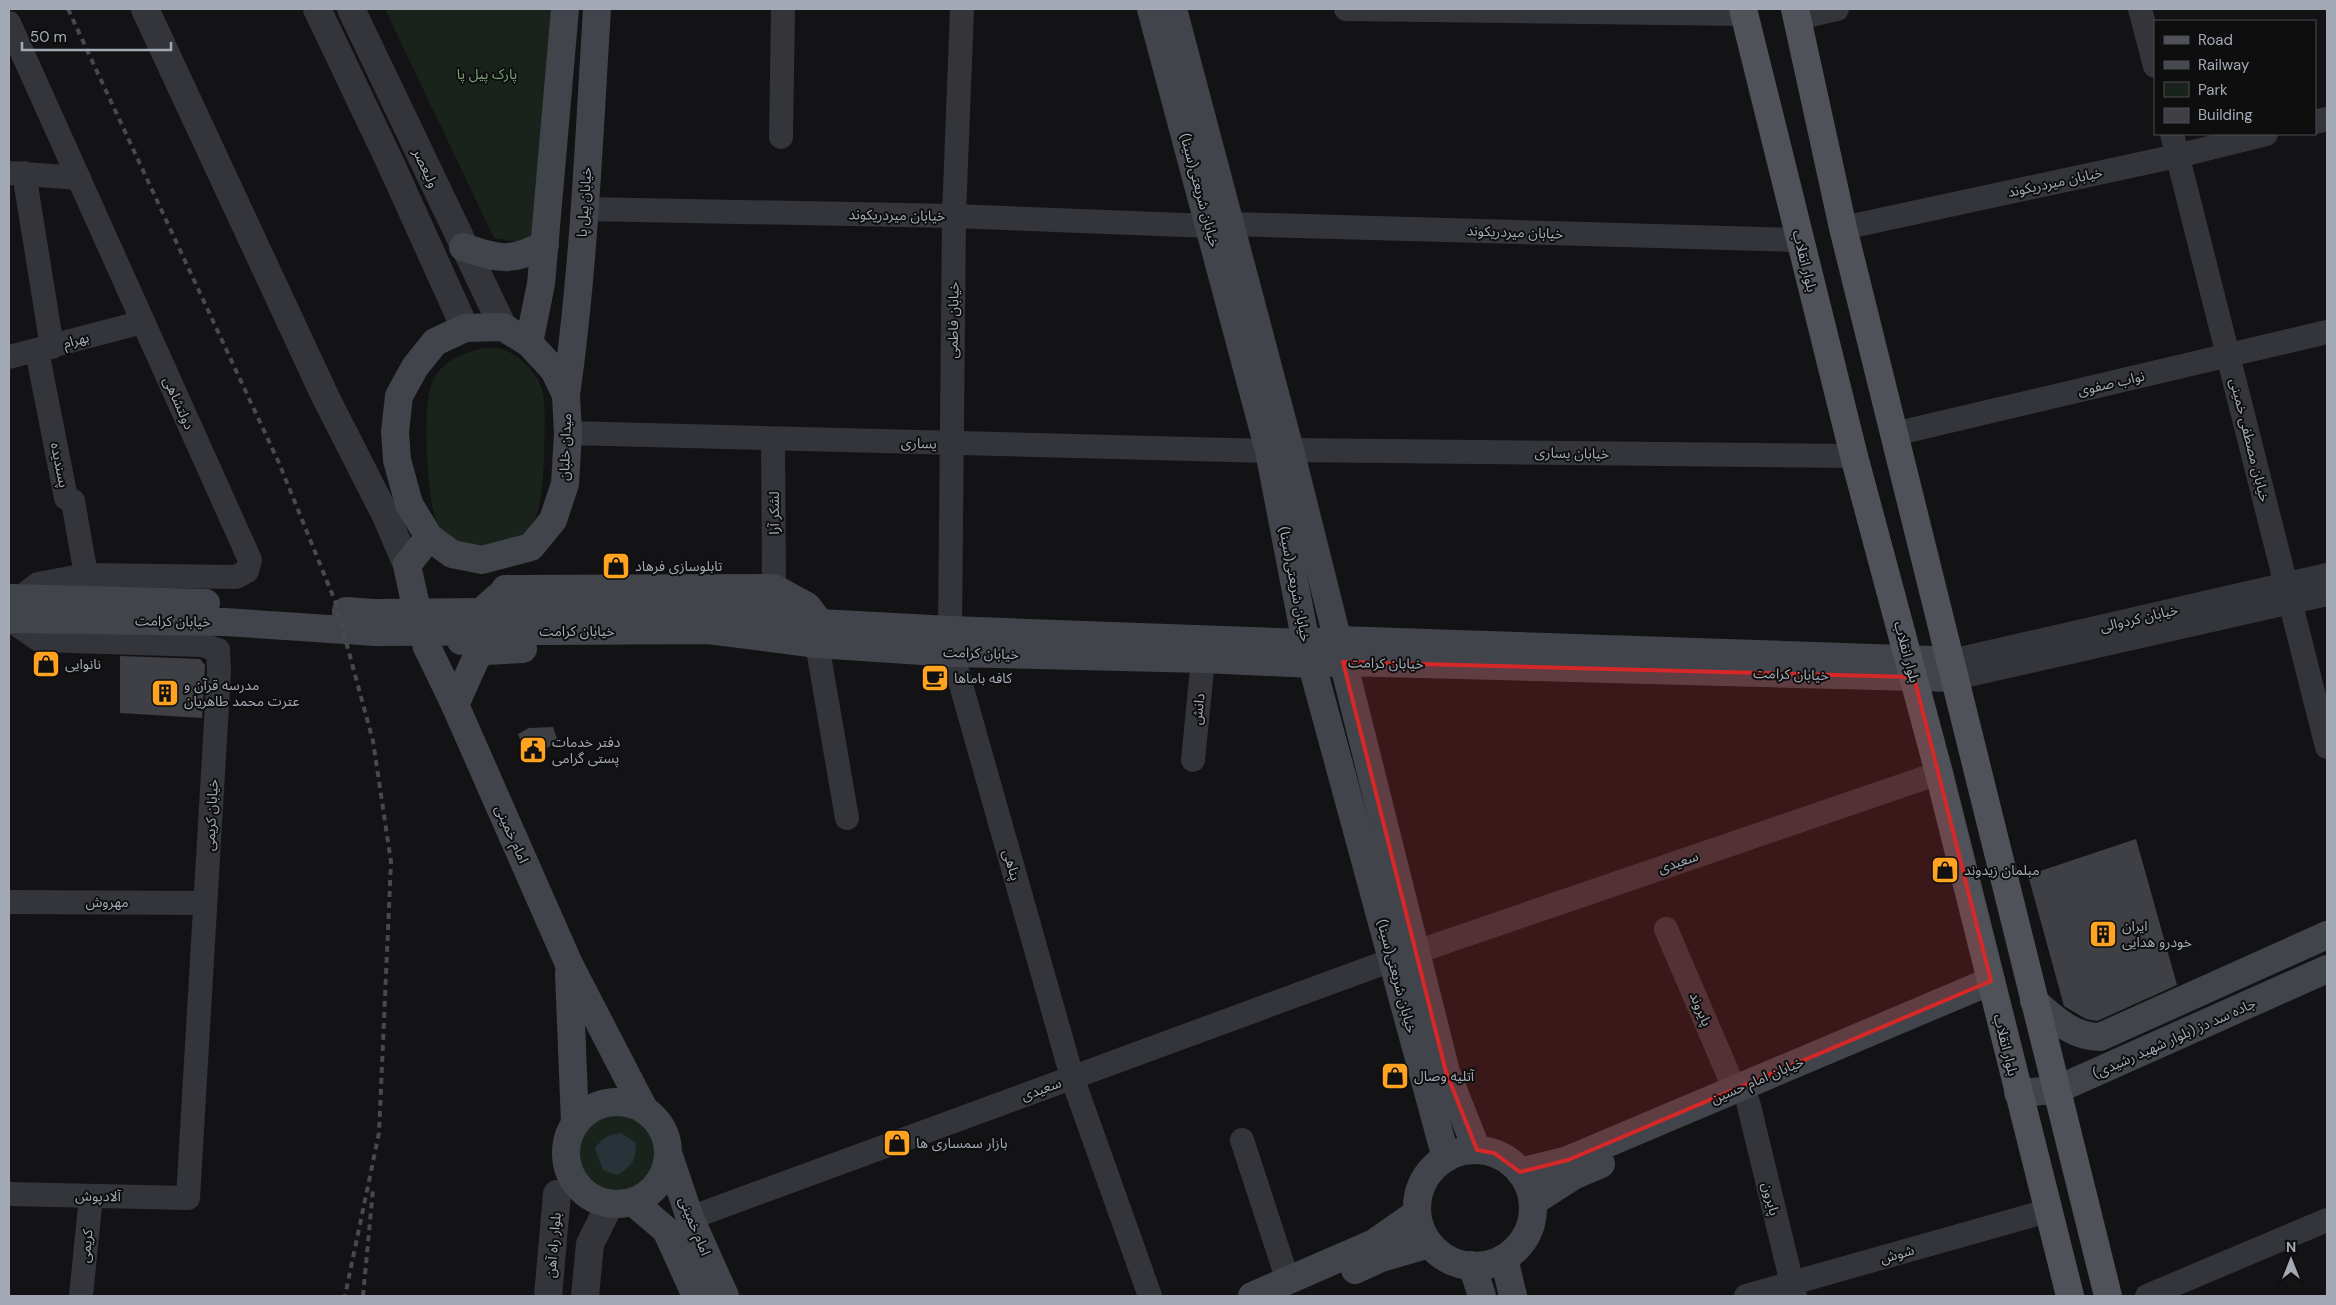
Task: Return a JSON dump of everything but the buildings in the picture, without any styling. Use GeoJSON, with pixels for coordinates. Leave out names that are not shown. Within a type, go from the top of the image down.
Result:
{"type":"FeatureCollection","features":[{"type":"Feature","properties":{"kind":"main road"},"geometry":{"type":"LineString","coordinates":[[529,343],[541,284],[565,9]]}},
{"type":"Feature","properties":{"kind":"main road","name":"خیابان پیل پا"},"geometry":{"type":"LineString","coordinates":[[566,395],[572,356],[598,9]]}},
{"type":"Feature","properties":{"kind":"main road","name":"خیابان شریعتی(سینا)"},"geometry":{"type":"LineString","coordinates":[[1151,9],[1220,225]]}},
{"type":"Feature","properties":{"kind":"main road","name":"خیابان شریعتی(سینا)"},"geometry":{"type":"LineString","coordinates":[[1173,9],[1220,225],[1280,451],[1340,651],[1446,1158]]}},
{"type":"Feature","properties":{"kind":"main road","name":"بلوار انقلاب"},"geometry":{"type":"LineString","coordinates":[[1743,11],[1799,240],[1854,456],[1939,773],[2047,1211],[2070,1296]]}},
{"type":"Feature","properties":{"kind":"main road"},"geometry":{"type":"LineString","coordinates":[[1796,14],[1843,228],[2108,1296]]}},
{"type":"Feature","properties":{"kind":"main road"},"geometry":{"type":"LineString","coordinates":[[463,247],[489,256],[512,258],[531,252],[545,244]]}},
{"type":"Feature","properties":{"kind":"main road"},"geometry":{"type":"LineString","coordinates":[[503,327],[464,328],[435,342],[415,367],[399,396],[395,432],[397,460],[409,504],[429,537],[452,554],[482,560],[531,547]]}},
{"type":"Feature","properties":{"kind":"main road","name":"میدان خلبان"},"geometry":{"type":"LineString","coordinates":[[455,705],[452,668],[454,657],[461,641],[476,616],[502,592],[531,547],[554,520],[565,484],[568,433],[566,395],[554,370],[529,343],[503,327]]}},
{"type":"Feature","properties":{"kind":"main road","name":"خیابان شریعتی(سینا)"},"geometry":{"type":"LineString","coordinates":[[1280,451],[1309,654],[1404,956],[1446,1072],[1477,1150]]}},
{"type":"Feature","properties":{"kind":"main road"},"geometry":{"type":"LineString","coordinates":[[407,565],[429,537]]}},
{"type":"Feature","properties":{"kind":"main road","name":"امام خمینی"},"geometry":{"type":"LineString","coordinates":[[407,565],[427,647],[455,705],[569,964],[644,1109]]}},
{"type":"Feature","properties":{"kind":"main road"},"geometry":{"type":"LineString","coordinates":[[455,705],[472,664],[477,656],[486,651],[506,649],[764,649],[819,634],[807,606],[774,588],[502,592]]}},
{"type":"Feature","properties":{"kind":"main road","name":"خیابان کرامت"},"geometry":{"type":"LineString","coordinates":[[11,608],[226,604],[373,613],[712,610],[762,614],[819,634],[1203,659],[1340,651],[1953,670]]}},
{"type":"Feature","properties":{"kind":"main road","name":"خیابان کرامت"},"geometry":{"type":"LineString","coordinates":[[951,642],[1309,654]]}},
{"type":"Feature","properties":{"kind":"main road"},"geometry":{"type":"LineString","coordinates":[[2034,1001],[2070,1030],[2086,1038],[2100,1038],[2327,935]]}},
{"type":"Feature","properties":{"kind":"main road","name":"امام خمینی"},"geometry":{"type":"LineString","coordinates":[[569,964],[575,1124]]}},
{"type":"Feature","properties":{"kind":"main road","name":"جاده سد دز (بلوار شهید رشیدی)"},"geometry":{"type":"LineString","coordinates":[[2018,1093],[2056,1090],[2327,969]]}},
{"type":"Feature","properties":{"kind":"main road","name":"خیابان امام حسین"},"geometry":{"type":"LineString","coordinates":[[1520,1172],[1568,1160],[1741,1096],[1993,989]]}},
{"type":"Feature","properties":{"kind":"main road","name":"خیابان امام حسین"},"geometry":{"type":"LineString","coordinates":[[1532,1202],[1575,1176],[1741,1096]]}},
{"type":"Feature","properties":{"kind":"main road"},"geometry":{"type":"LineString","coordinates":[[626,1102],[644,1109],[658,1122],[666,1137],[668,1153],[665,1170],[653,1189],[622,1203],[590,1197],[574,1182],[568,1160],[567,1141],[575,1124],[589,1110],[606,1103],[626,1102]]}},
{"type":"Feature","properties":{"kind":"main road"},"geometry":{"type":"LineString","coordinates":[[1477,1150],[1501,1157],[1520,1172],[1529,1186],[1532,1218],[1527,1234],[1517,1248],[1504,1258],[1488,1264],[1472,1266],[1456,1262],[1441,1255],[1429,1244],[1421,1229],[1417,1214],[1418,1197],[1423,1181],[1433,1168],[1446,1158],[1461,1151],[1477,1150]]}},
{"type":"Feature","properties":{"kind":"main road","name":"امام خمینی"},"geometry":{"type":"LineString","coordinates":[[668,1153],[690,1218],[725,1296]]}},
{"type":"Feature","properties":{"kind":"main road","name":"امام خمینی"},"geometry":{"type":"LineString","coordinates":[[622,1203],[666,1230],[696,1296]]}},
{"type":"Feature","properties":{"kind":"main road"},"geometry":{"type":"LineString","coordinates":[[1292,1288],[1374,1243],[1417,1214]]}},
{"type":"Feature","properties":{"kind":"main road"},"geometry":{"type":"LineString","coordinates":[[1252,1296],[1292,1288],[1429,1244]]}},
{"type":"Feature","properties":{"kind":"main road"},"geometry":{"type":"LineString","coordinates":[[1504,1258],[1513,1296]]}},
{"type":"Feature","properties":{"kind":"main road"},"geometry":{"type":"LineString","coordinates":[[1472,1266],[1482,1296]]}},
{"type":"Feature","properties":{"kind":"street"},"geometry":{"type":"LineString","coordinates":[[145,9],[321,387],[386,516],[407,565]]}},
{"type":"Feature","properties":{"kind":"street"},"geometry":{"type":"LineString","coordinates":[[317,9],[389,160],[464,328]]}},
{"type":"Feature","properties":{"kind":"street","name":"ولیعصر"},"geometry":{"type":"LineString","coordinates":[[351,9],[463,247],[503,327]]}},
{"type":"Feature","properties":{"kind":"street"},"geometry":{"type":"LineString","coordinates":[[781,137],[783,9]]}},
{"type":"Feature","properties":{"kind":"street","name":"خیابان فاطمی"},"geometry":{"type":"LineString","coordinates":[[951,642],[950,444],[954,216],[962,9]]}},
{"type":"Feature","properties":{"kind":"street"},"geometry":{"type":"LineString","coordinates":[[1139,9],[1156,9]]}},
{"type":"Feature","properties":{"kind":"street"},"geometry":{"type":"LineString","coordinates":[[1346,9],[1743,11]]}},
{"type":"Feature","properties":{"kind":"street"},"geometry":{"type":"LineString","coordinates":[[1796,14],[1837,9]]}},
{"type":"Feature","properties":{"kind":"street"},"geometry":{"type":"LineString","coordinates":[[2140,9],[2154,62]]}},
{"type":"Feature","properties":{"kind":"street","name":"دولتشاهی"},"geometry":{"type":"LineString","coordinates":[[9,23],[250,560],[247,571],[236,577],[86,575],[38,584],[11,608]]}},
{"type":"Feature","properties":{"kind":"street","name":"خیابان میردریکوند"},"geometry":{"type":"LineString","coordinates":[[1843,228],[2175,145],[2258,135]]}},
{"type":"Feature","properties":{"kind":"street","name":"خیابان مصطفی خمینی"},"geometry":{"type":"LineString","coordinates":[[2175,145],[2327,747]]}},
{"type":"Feature","properties":{"kind":"street"},"geometry":{"type":"LineString","coordinates":[[17,173],[78,178]]}},
{"type":"Feature","properties":{"kind":"street","name":"پسندیده"},"geometry":{"type":"LineString","coordinates":[[17,173],[66,498],[74,501],[86,575]]}},
{"type":"Feature","properties":{"kind":"street","name":"خیابان میردریکوند"},"geometry":{"type":"LineString","coordinates":[[584,209],[954,216],[1799,240]]}},
{"type":"Feature","properties":{"kind":"street","name":"بهرام"},"geometry":{"type":"LineString","coordinates":[[9,357],[143,322]]}},
{"type":"Feature","properties":{"kind":"street","name":"نواب صفوی"},"geometry":{"type":"LineString","coordinates":[[1894,434],[2327,332]]}},
{"type":"Feature","properties":{"kind":"street","name":"یساری"},"geometry":{"type":"LineString","coordinates":[[568,433],[1280,451]]}},
{"type":"Feature","properties":{"kind":"street","name":"لشکر آرا"},"geometry":{"type":"LineString","coordinates":[[773,439],[774,588]]}},
{"type":"Feature","properties":{"kind":"street","name":"خیابان یساری"},"geometry":{"type":"LineString","coordinates":[[1280,451],[1854,456]]}},
{"type":"Feature","properties":{"kind":"street","name":"خیابان کردوالی"},"geometry":{"type":"LineString","coordinates":[[2288,594],[2327,575]]}},
{"type":"Feature","properties":{"kind":"street","name":"خیابان کردوالی"},"geometry":{"type":"LineString","coordinates":[[1953,670],[2288,594],[2327,594]]}},
{"type":"Feature","properties":{"kind":"street","name":"خیابان کریمی"},"geometry":{"type":"LineString","coordinates":[[11,608],[39,640],[202,645],[218,650],[219,671],[188,1198]]}},
{"type":"Feature","properties":{"kind":"street"},"geometry":{"type":"LineString","coordinates":[[819,634],[847,818]]}},
{"type":"Feature","properties":{"kind":"street","name":"پناهی"},"geometry":{"type":"LineString","coordinates":[[951,642],[1072,1078],[1150,1296]]}},
{"type":"Feature","properties":{"kind":"street","name":"دانش"},"geometry":{"type":"LineString","coordinates":[[1192,760],[1203,659]]}},
{"type":"Feature","properties":{"kind":"street","name":"سعیدی"},"geometry":{"type":"LineString","coordinates":[[690,1218],[1404,956],[1939,773]]}},
{"type":"Feature","properties":{"kind":"street","name":"مهروش"},"geometry":{"type":"LineString","coordinates":[[9,902],[205,903]]}},
{"type":"Feature","properties":{"kind":"street","name":"پایروند"},"geometry":{"type":"LineString","coordinates":[[1666,929],[1741,1096]]}},
{"type":"Feature","properties":{"kind":"street","name":"پایرون"},"geometry":{"type":"LineString","coordinates":[[1741,1096],[1794,1290]]}},
{"type":"Feature","properties":{"kind":"street"},"geometry":{"type":"LineString","coordinates":[[1242,1140],[1292,1288]]}},
{"type":"Feature","properties":{"kind":"street","name":"آلادپوش"},"geometry":{"type":"LineString","coordinates":[[9,1194],[188,1198]]}},
{"type":"Feature","properties":{"kind":"street","name":"بلوار راه آهن"},"geometry":{"type":"LineString","coordinates":[[548,1296],[557,1194]]}},
{"type":"Feature","properties":{"kind":"street","name":"کریمی"},"geometry":{"type":"LineString","coordinates":[[81,1296],[91,1196]]}},
{"type":"Feature","properties":{"kind":"street"},"geometry":{"type":"LineString","coordinates":[[585,1296],[590,1244],[622,1203]]}},
{"type":"Feature","properties":{"kind":"street","name":"شوش"},"geometry":{"type":"LineString","coordinates":[[1746,1296],[1794,1290],[2047,1211]]}},
{"type":"Feature","properties":{"kind":"street"},"geometry":{"type":"LineString","coordinates":[[2147,1296],[2327,1220]]}},
{"type":"Feature","properties":{"kind":"highlighted area"},"geometry":{"type":"Polygon","coordinates":[[[1343,662],[1914,677],[1991,981],[1568,1160],[1520,1172],[1494,1153],[1477,1150],[1446,1072],[1343,662]]]}},
{"type":"Feature","properties":{"kind":"green space","name":"پارک پیل پا"},"geometry":{"type":"Polygon","coordinates":[[[385,9],[557,9],[540,231],[519,242],[494,238],[385,9]]]}},
{"type":"Feature","properties":{"kind":"green space"},"geometry":{"type":"Polygon","coordinates":[[[482,348],[505,350],[520,359],[532,371],[541,386],[545,416],[543,483],[538,511],[534,520],[522,538],[503,547],[484,551],[449,538],[442,531],[436,520],[430,491],[426,429],[429,393],[437,374],[453,359],[482,348]]]}},
{"type":"Feature","properties":{"kind":"green space"},"geometry":{"type":"Polygon","coordinates":[[[620,1113],[632,1118],[649,1132],[655,1151],[654,1161],[645,1184],[619,1193],[604,1192],[595,1187],[582,1171],[579,1151],[581,1141],[586,1131],[593,1124],[601,1119],[620,1113]]]}},
{"type":"Feature","properties":{"kind":"shaded area"},"geometry":{"type":"Polygon","coordinates":[[[621,1133],[636,1143],[636,1149],[632,1162],[617,1175],[603,1170],[595,1149],[605,1138],[621,1133]]]}},
{"type":"Feature","properties":{"kind":"railway"},"geometry":{"type":"LineString","coordinates":[[68,9],[279,463],[335,601],[373,741],[391,862],[379,1133],[345,1296]]}},
{"type":"Feature","properties":{"kind":"railway"},"geometry":{"type":"LineString","coordinates":[[363,1296],[373,1189]]}},
{"type":"Feature","properties":{"kind":"place","name":"تابلوسازی فرهاد"},"geometry":{"type":"Point","coordinates":[616,566]}},
{"type":"Feature","properties":{"kind":"place","name":"نانوایی"},"geometry":{"type":"Point","coordinates":[46,664]}},
{"type":"Feature","properties":{"kind":"place","name":"کافه باماها"},"geometry":{"type":"Point","coordinates":[935,678]}},
{"type":"Feature","properties":{"kind":"place","name":"مدرسه قرآن و عترت محمد طاهریان"},"geometry":{"type":"Point","coordinates":[165,693]}},
{"type":"Feature","properties":{"kind":"place","name":"دفتر خدمات پستی گرامی"},"geometry":{"type":"Point","coordinates":[533,750]}},
{"type":"Feature","properties":{"kind":"place","name":"مبلمان زیدوند"},"geometry":{"type":"Point","coordinates":[1945,870]}},
{"type":"Feature","properties":{"kind":"place","name":"ایران خودرو هدایی"},"geometry":{"type":"Point","coordinates":[2103,934]}},
{"type":"Feature","properties":{"kind":"place","name":"آتلیه وصال"},"geometry":{"type":"Point","coordinates":[1395,1076]}},
{"type":"Feature","properties":{"kind":"place","name":"بازار سمساری ها"},"geometry":{"type":"Point","coordinates":[897,1143]}}]}
